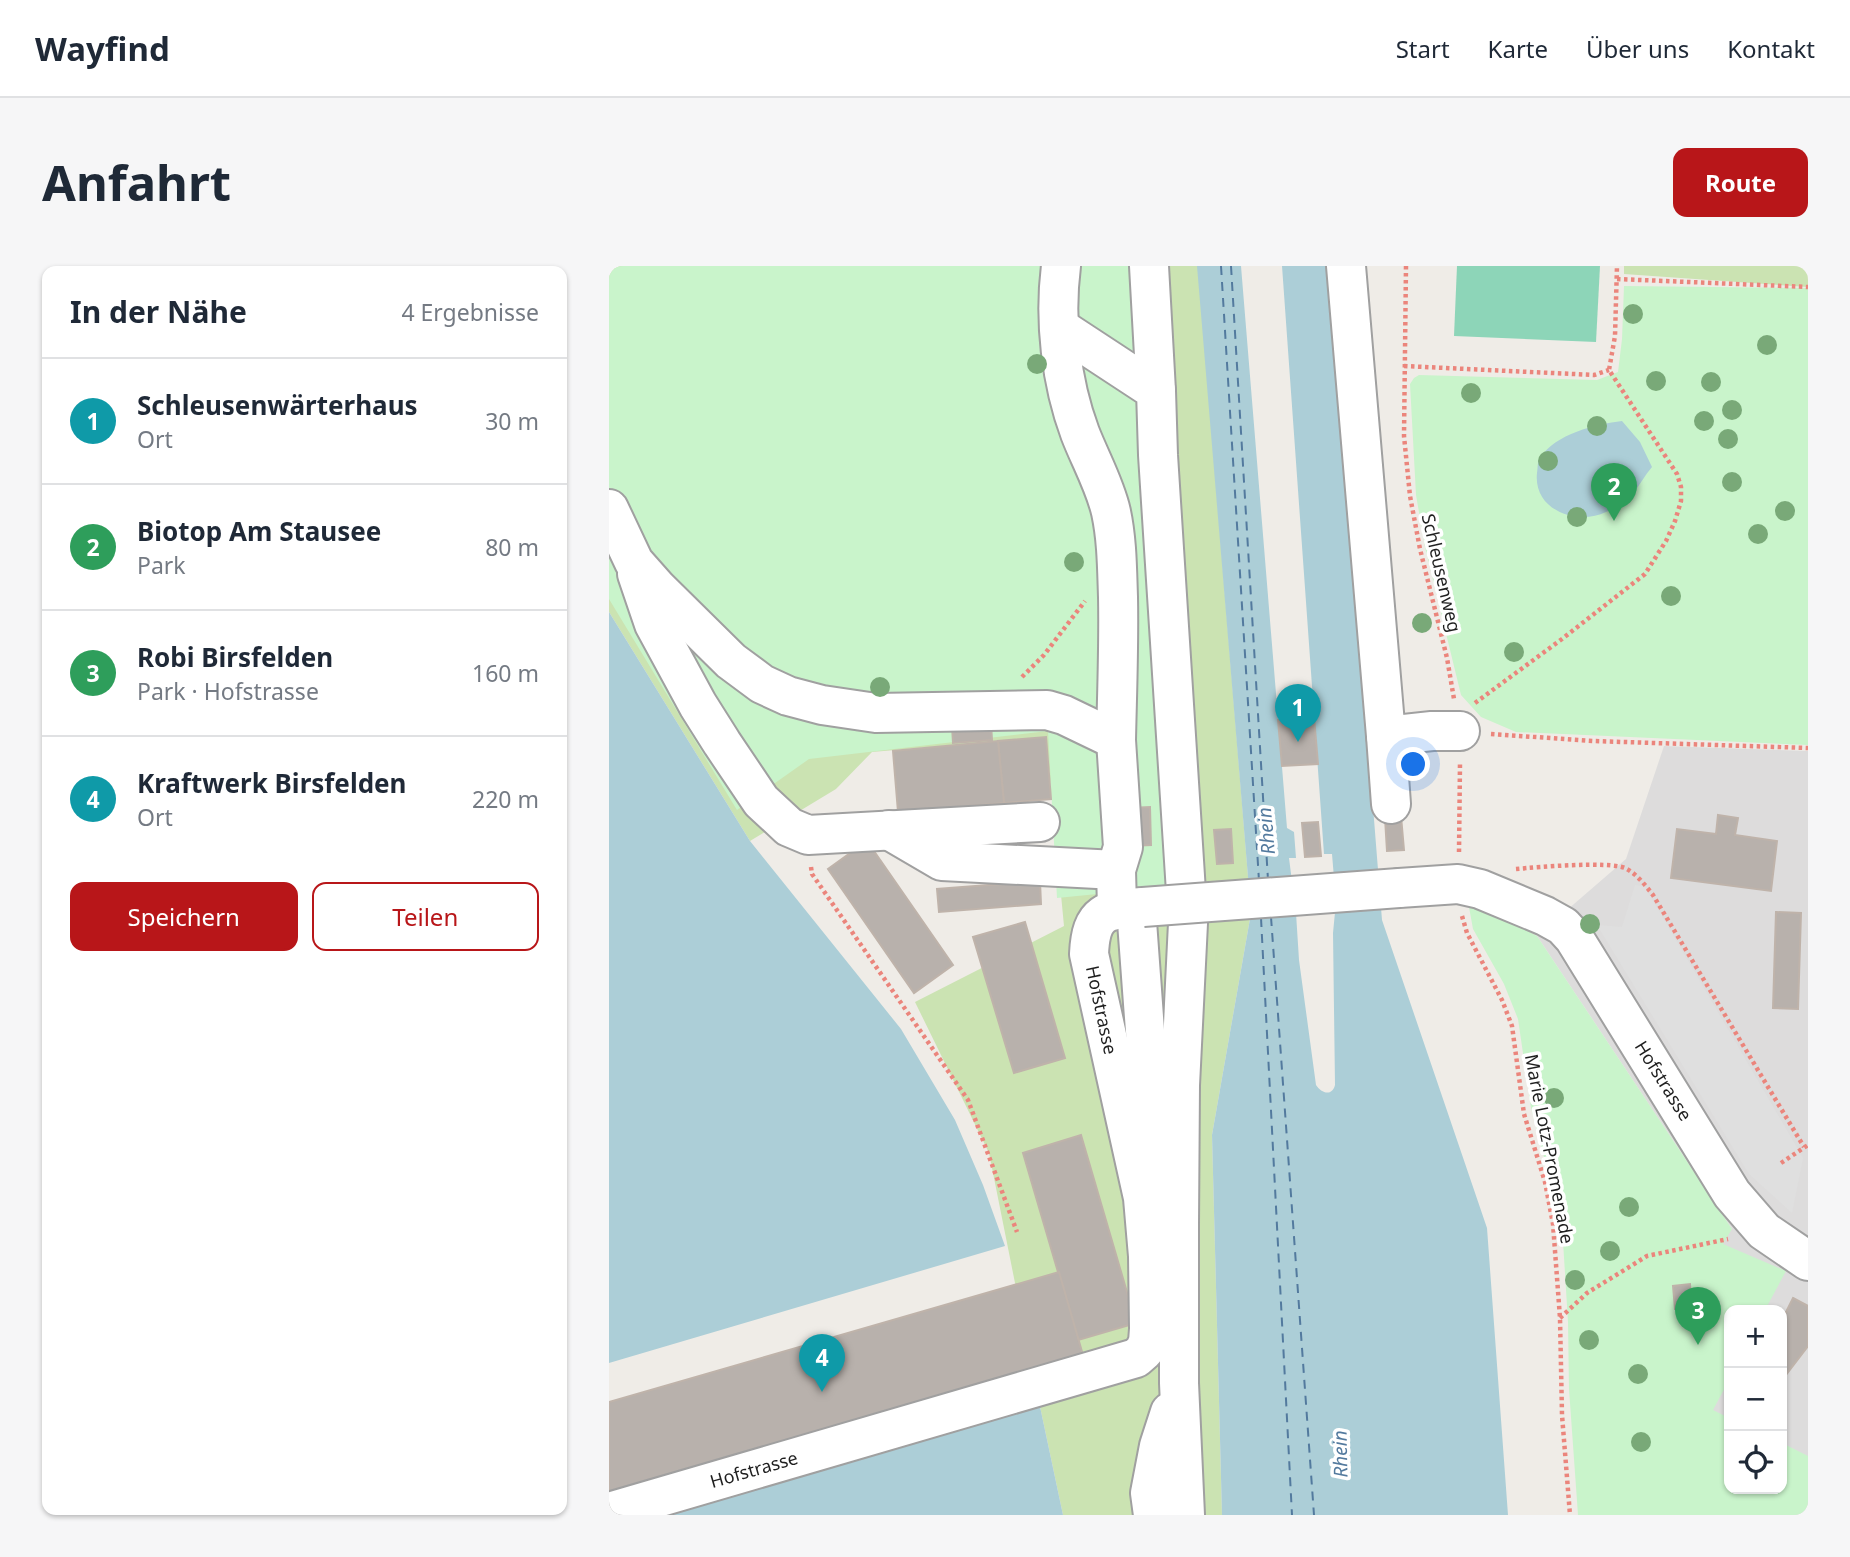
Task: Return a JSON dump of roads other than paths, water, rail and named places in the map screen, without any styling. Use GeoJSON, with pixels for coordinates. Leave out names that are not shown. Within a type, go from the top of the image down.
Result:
{"type":"FeatureCollection","features":[{"type":"Feature","properties":{"kind":"street"},"geometry":{"type":"LineString","coordinates":[[1061,266],[1060,328],[1064,373],[1073,414],[1111,509],[1116,541],[1119,652],[1116,740],[1123,847],[1116,870],[1132,908],[1150,1099],[1163,1184],[1179,1224]]}},
{"type":"Feature","properties":{"kind":"street"},"geometry":{"type":"LineString","coordinates":[[1150,266],[1163,548],[1188,923],[1180,1085],[1179,1224],[1179,1383],[1185,1515]]}},
{"type":"Feature","properties":{"kind":"street"},"geometry":{"type":"LineString","coordinates":[[1346,266],[1391,804]]}},
{"type":"Feature","properties":{"kind":"street"},"geometry":{"type":"LineString","coordinates":[[1060,328],[1156,391]]}},
{"type":"Feature","properties":{"kind":"street"},"geometry":{"type":"LineString","coordinates":[[609,509],[634,562],[654,624],[698,705],[761,801],[789,827],[809,835],[1040,822]]}},
{"type":"Feature","properties":{"kind":"street"},"geometry":{"type":"LineString","coordinates":[[634,562],[657,589],[731,661],[762,684],[788,696],[822,705],[876,713],[1047,710],[1064,715],[1116,740]]}},
{"type":"Feature","properties":{"kind":"street"},"geometry":{"type":"LineString","coordinates":[[1385,736],[1460,725]]}},
{"type":"Feature","properties":{"kind":"street"},"geometry":{"type":"LineString","coordinates":[[889,830],[942,861],[1116,870]]}},
{"type":"Feature","properties":{"kind":"street","name":"Hofstrasse"},"geometry":{"type":"LineString","coordinates":[[609,1512],[1136,1358],[1144,1351],[1148,1342],[1148,1256],[1143,1198],[1089,954],[1089,939],[1093,926],[1102,916],[1132,908],[1458,884],[1480,889],[1545,916],[1563,926],[1574,938],[1732,1194],[1763,1231],[1808,1261]]}},
{"type":"Feature","properties":{"kind":"street"},"geometry":{"type":"LineString","coordinates":[[1153,1515],[1150,1493],[1159,1446],[1179,1383]]}},
{"type":"Feature","properties":{"kind":"water","name":"Rhein"},"geometry":{"type":"Polygon","coordinates":[[[1197,266],[1241,266],[1287,828],[1294,832],[1296,858],[1289,858],[1299,960],[1316,1085],[1329,1092],[1335,1085],[1333,933],[1336,902],[1332,854],[1324,854],[1282,266],[1330,266],[1382,920],[1487,1228],[1508,1515],[1222,1515],[1212,1135],[1251,913],[1197,266]]]}},
{"type":"Feature","properties":{"kind":"water"},"geometry":{"type":"Polygon","coordinates":[[[1622,421],[1640,442],[1652,467],[1633,493],[1613,508],[1595,516],[1570,516],[1549,505],[1542,497],[1537,473],[1539,460],[1547,450],[1577,432],[1622,421]]]}},
{"type":"Feature","properties":{"kind":"water"},"geometry":{"type":"Polygon","coordinates":[[[609,612],[750,841],[901,1029],[955,1120],[1005,1246],[609,1363],[609,612]]]}},
{"type":"Feature","properties":{"kind":"water"},"geometry":{"type":"Polygon","coordinates":[[[1035,1383],[1063,1515],[621,1515],[1035,1383]]]}},
{"type":"Feature","properties":{"kind":"place","name":"Biotop Am Stausee"},"geometry":{"type":"Point","coordinates":[1614,521]}},
{"type":"Feature","properties":{"kind":"place","name":"Schleusenwärterhaus"},"geometry":{"type":"Point","coordinates":[1298,742]}},
{"type":"Feature","properties":{"kind":"place","name":"Robi Birsfelden"},"geometry":{"type":"Point","coordinates":[1698,1345]}},
{"type":"Feature","properties":{"kind":"place","name":"Kraftwerk Birsfelden"},"geometry":{"type":"Point","coordinates":[822,1392]}}]}
